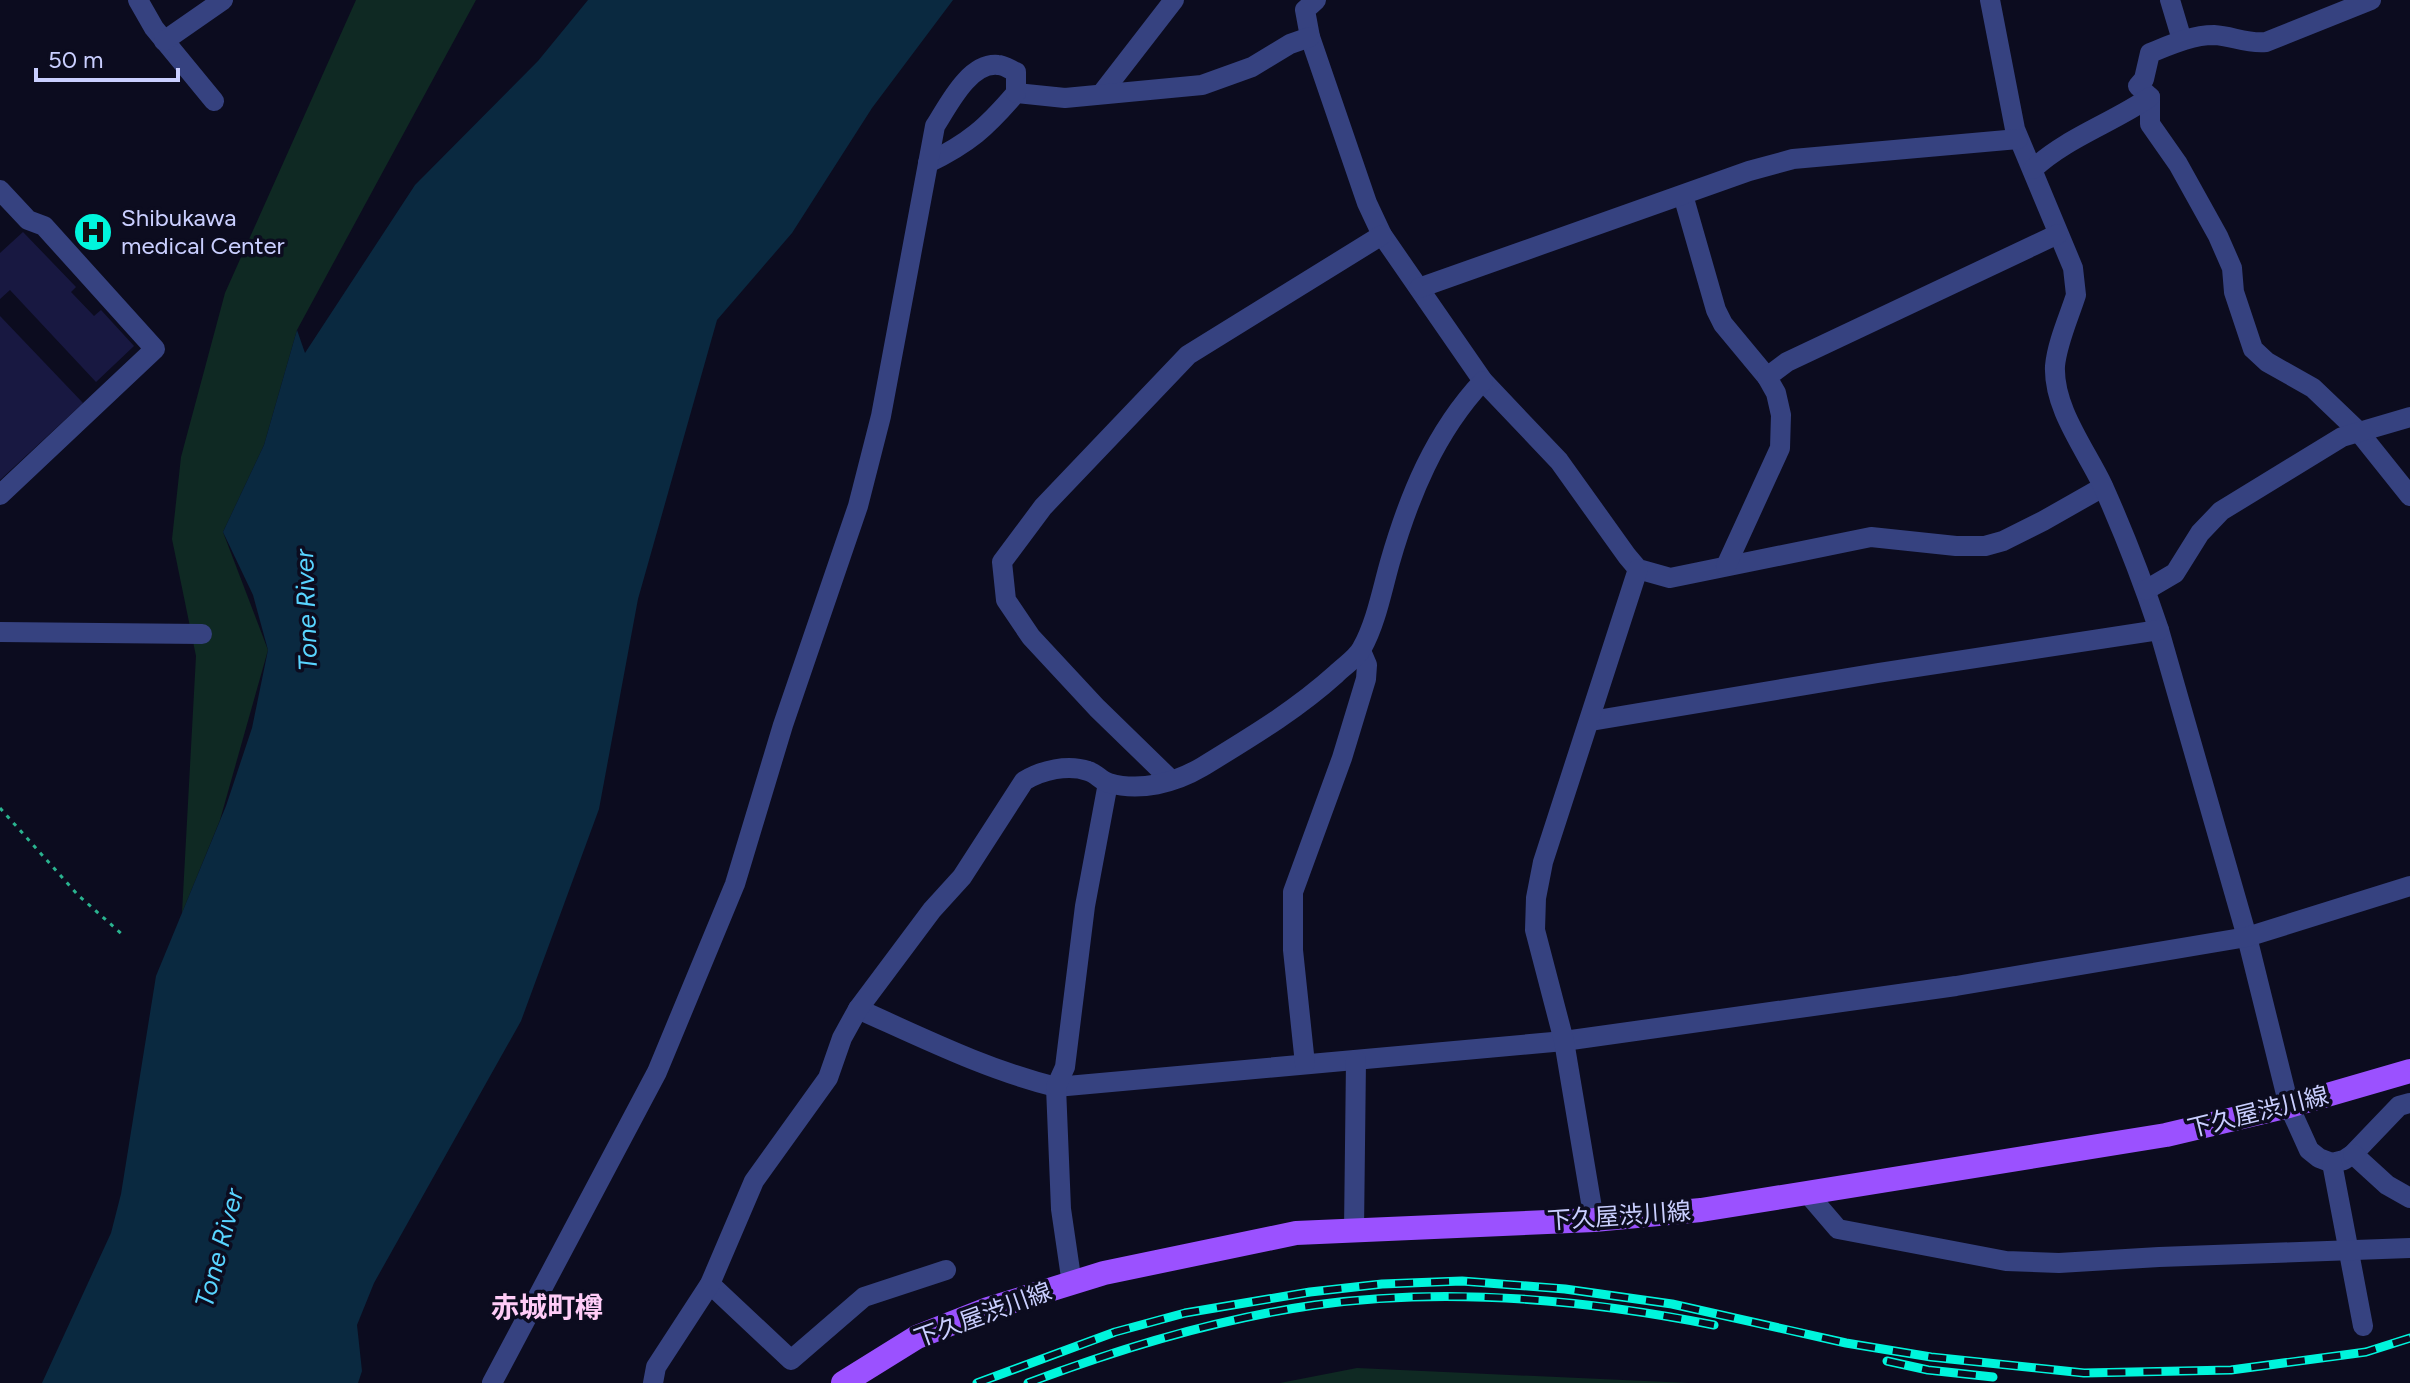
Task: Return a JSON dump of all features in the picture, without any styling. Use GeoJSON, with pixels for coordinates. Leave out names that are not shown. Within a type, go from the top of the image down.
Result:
{"type":"FeatureCollection","features":[{"type":"Feature","properties":{"kind":"main road","name":"下久屋渋川線"},"geometry":{"type":"LineString","coordinates":[[843,1383],[917,1337],[988,1309],[1104,1273],[1296,1233],[1594,1220],[1701,1210],[2166,1135],[2289,1106],[2410,1071]]}},
{"type":"Feature","properties":{"kind":"street"},"geometry":{"type":"LineString","coordinates":[[138,0],[164,41],[214,101]]}},
{"type":"Feature","properties":{"kind":"street"},"geometry":{"type":"LineString","coordinates":[[164,41],[223,0]]}},
{"type":"Feature","properties":{"kind":"street"},"geometry":{"type":"LineString","coordinates":[[1102,93],[1174,0]]}},
{"type":"Feature","properties":{"kind":"street"},"geometry":{"type":"LineString","coordinates":[[1316,0],[1305,10],[1310,37],[1367,203],[1382,235],[1483,381],[1559,461],[1638,569],[1670,578],[1871,537],[1985,546],[2003,541],[2103,487]]}},
{"type":"Feature","properties":{"kind":"street"},"geometry":{"type":"LineString","coordinates":[[1990,0],[2018,139],[2033,169],[2077,283],[2055,366],[2064,408],[2103,487],[2146,590],[2159,630],[2247,937],[2289,1106],[2309,1150],[2332,1163],[2353,1154],[2399,1106],[2410,1103]]}},
{"type":"Feature","properties":{"kind":"street"},"geometry":{"type":"LineString","coordinates":[[2170,0],[2182,40]]}},
{"type":"Feature","properties":{"kind":"street"},"geometry":{"type":"LineString","coordinates":[[2371,0],[2266,42],[2252,43],[2213,35],[2182,40],[2150,53],[2144,79],[2138,86],[2150,97],[2150,124],[2178,164],[2232,268],[2234,292],[2253,349],[2267,362],[2313,388],[2358,431],[2410,496]]}},
{"type":"Feature","properties":{"kind":"street"},"geometry":{"type":"LineString","coordinates":[[1016,93],[1065,98],[1202,85],[1252,67],[1290,44],[1310,37]]}},
{"type":"Feature","properties":{"kind":"street"},"geometry":{"type":"LineString","coordinates":[[492,1383],[657,1072],[735,884],[783,725],[858,506],[881,416],[928,163],[935,126],[957,89],[979,69],[997,64],[1016,72],[1016,93],[998,114],[965,145],[928,163]]}},
{"type":"Feature","properties":{"kind":"street"},"geometry":{"type":"LineString","coordinates":[[2033,169],[2050,154],[2127,113],[2150,97]]}},
{"type":"Feature","properties":{"kind":"street"},"geometry":{"type":"LineString","coordinates":[[1419,288],[1749,171],[1793,159],[2018,139]]}},
{"type":"Feature","properties":{"kind":"street"},"geometry":{"type":"LineString","coordinates":[[0,190],[28,220],[44,226],[155,349],[0,495]]}},
{"type":"Feature","properties":{"kind":"street"},"geometry":{"type":"LineString","coordinates":[[1683,195],[1716,310],[1723,324],[1767,377],[1776,393],[1781,415],[1780,448],[1726,566]]}},
{"type":"Feature","properties":{"kind":"street"},"geometry":{"type":"LineString","coordinates":[[1767,377],[1787,362],[2058,234]]}},
{"type":"Feature","properties":{"kind":"street"},"geometry":{"type":"LineString","coordinates":[[1171,780],[1097,708],[1031,637],[1006,600],[1002,562],[1043,507],[1188,355],[1231,325],[1382,235]]}},
{"type":"Feature","properties":{"kind":"street"},"geometry":{"type":"LineString","coordinates":[[653,1383],[656,1367],[710,1284],[754,1181],[828,1078],[842,1038],[858,1009],[932,910],[962,877],[1024,781],[1040,771],[1088,770],[1108,783],[1148,787],[1193,772],[1289,713],[1361,651],[1372,624],[1405,509],[1422,469],[1483,381]]}},
{"type":"Feature","properties":{"kind":"street"},"geometry":{"type":"LineString","coordinates":[[2146,590],[2175,573],[2200,533],[2221,511],[2342,437],[2410,417]]}},
{"type":"Feature","properties":{"kind":"street"},"geometry":{"type":"LineString","coordinates":[[1594,1220],[1564,1041],[1535,930],[1536,898],[1543,862],[1638,569]]}},
{"type":"Feature","properties":{"kind":"street"},"geometry":{"type":"LineString","coordinates":[[1591,721],[2159,630]]}},
{"type":"Feature","properties":{"kind":"street"},"geometry":{"type":"LineString","coordinates":[[0,632],[202,634]]}},
{"type":"Feature","properties":{"kind":"street"},"geometry":{"type":"LineString","coordinates":[[1305,1064],[1293,950],[1293,892],[1342,758],[1366,679],[1367,665],[1361,651]]}},
{"type":"Feature","properties":{"kind":"street"},"geometry":{"type":"LineString","coordinates":[[1072,1284],[1061,1209],[1056,1087],[1065,1067],[1085,906],[1108,783]]}},
{"type":"Feature","properties":{"kind":"street"},"geometry":{"type":"LineString","coordinates":[[858,1009],[947,1049],[1024,1079],[1056,1087],[1564,1041],[1956,986],[2247,937],[2410,886]]}},
{"type":"Feature","properties":{"kind":"street"},"geometry":{"type":"LineString","coordinates":[[1354,1230],[1356,1060]]}},
{"type":"Feature","properties":{"kind":"street"},"geometry":{"type":"LineString","coordinates":[[2353,1154],[2387,1185],[2410,1198]]}},
{"type":"Feature","properties":{"kind":"street"},"geometry":{"type":"LineString","coordinates":[[2332,1163],[2363,1326]]}},
{"type":"Feature","properties":{"kind":"street"},"geometry":{"type":"LineString","coordinates":[[1808,1194],[1838,1229],[2006,1261],[2059,1263],[2410,1248]]}},
{"type":"Feature","properties":{"kind":"street"},"geometry":{"type":"LineString","coordinates":[[710,1284],[791,1360],[864,1297],[946,1270]]}},
{"type":"Feature","properties":{"kind":"path"},"geometry":{"type":"LineString","coordinates":[[0,808],[78,895],[124,936]]}},
{"type":"Feature","properties":{"kind":"green space"},"geometry":{"type":"Polygon","coordinates":[[[356,0],[476,0],[297,330],[264,445],[223,532],[268,650],[220,820],[182,913],[196,656],[172,539],[181,457],[225,293],[356,0]]]}},
{"type":"Feature","properties":{"kind":"green space"},"geometry":{"type":"Polygon","coordinates":[[[1357,1368],[1689,1383],[1280,1383],[1357,1368]]]}},
{"type":"Feature","properties":{"kind":"water","name":"Tone River"},"geometry":{"type":"Polygon","coordinates":[[[588,0],[953,0],[872,108],[792,233],[717,320],[638,599],[599,809],[521,1021],[374,1283],[357,1325],[362,1371],[358,1383],[42,1383],[111,1233],[121,1194],[156,976],[226,806],[252,728],[268,650],[253,595],[223,532],[264,445],[297,330],[305,353],[415,185],[538,61],[588,0]]]}},
{"type":"Feature","properties":{"kind":"building"},"geometry":{"type":"Polygon","coordinates":[[[23,232],[76,287],[71,292],[94,316],[101,310],[134,346],[96,382],[10,290],[0,299],[0,253],[23,232]]]}},
{"type":"Feature","properties":{"kind":"building"},"geometry":{"type":"Polygon","coordinates":[[[0,316],[83,403],[0,480],[0,316]]]}},
{"type":"Feature","properties":{"kind":"railway"},"geometry":{"type":"LineString","coordinates":[[977,1383],[1115,1332],[1185,1313],[1310,1292],[1382,1284],[1462,1281],[1565,1289],[1672,1304],[1846,1343],[1931,1357],[2084,1373],[2231,1370],[2366,1352],[2410,1338]]}},
{"type":"Feature","properties":{"kind":"railway"},"geometry":{"type":"LineString","coordinates":[[1028,1383],[1134,1347],[1242,1318],[1365,1300],[1515,1298],[1615,1308],[1714,1325]]}},
{"type":"Feature","properties":{"kind":"railway"},"geometry":{"type":"LineString","coordinates":[[1887,1361],[1928,1370],[1993,1377]]}},
{"type":"Feature","properties":{"kind":"place","name":"Shibukawa medical Center"},"geometry":{"type":"Point","coordinates":[93,232]}},
{"type":"Feature","properties":{"kind":"district","name":"赤城町樽"},"geometry":{"type":"Point","coordinates":[547,1307]}}]}
